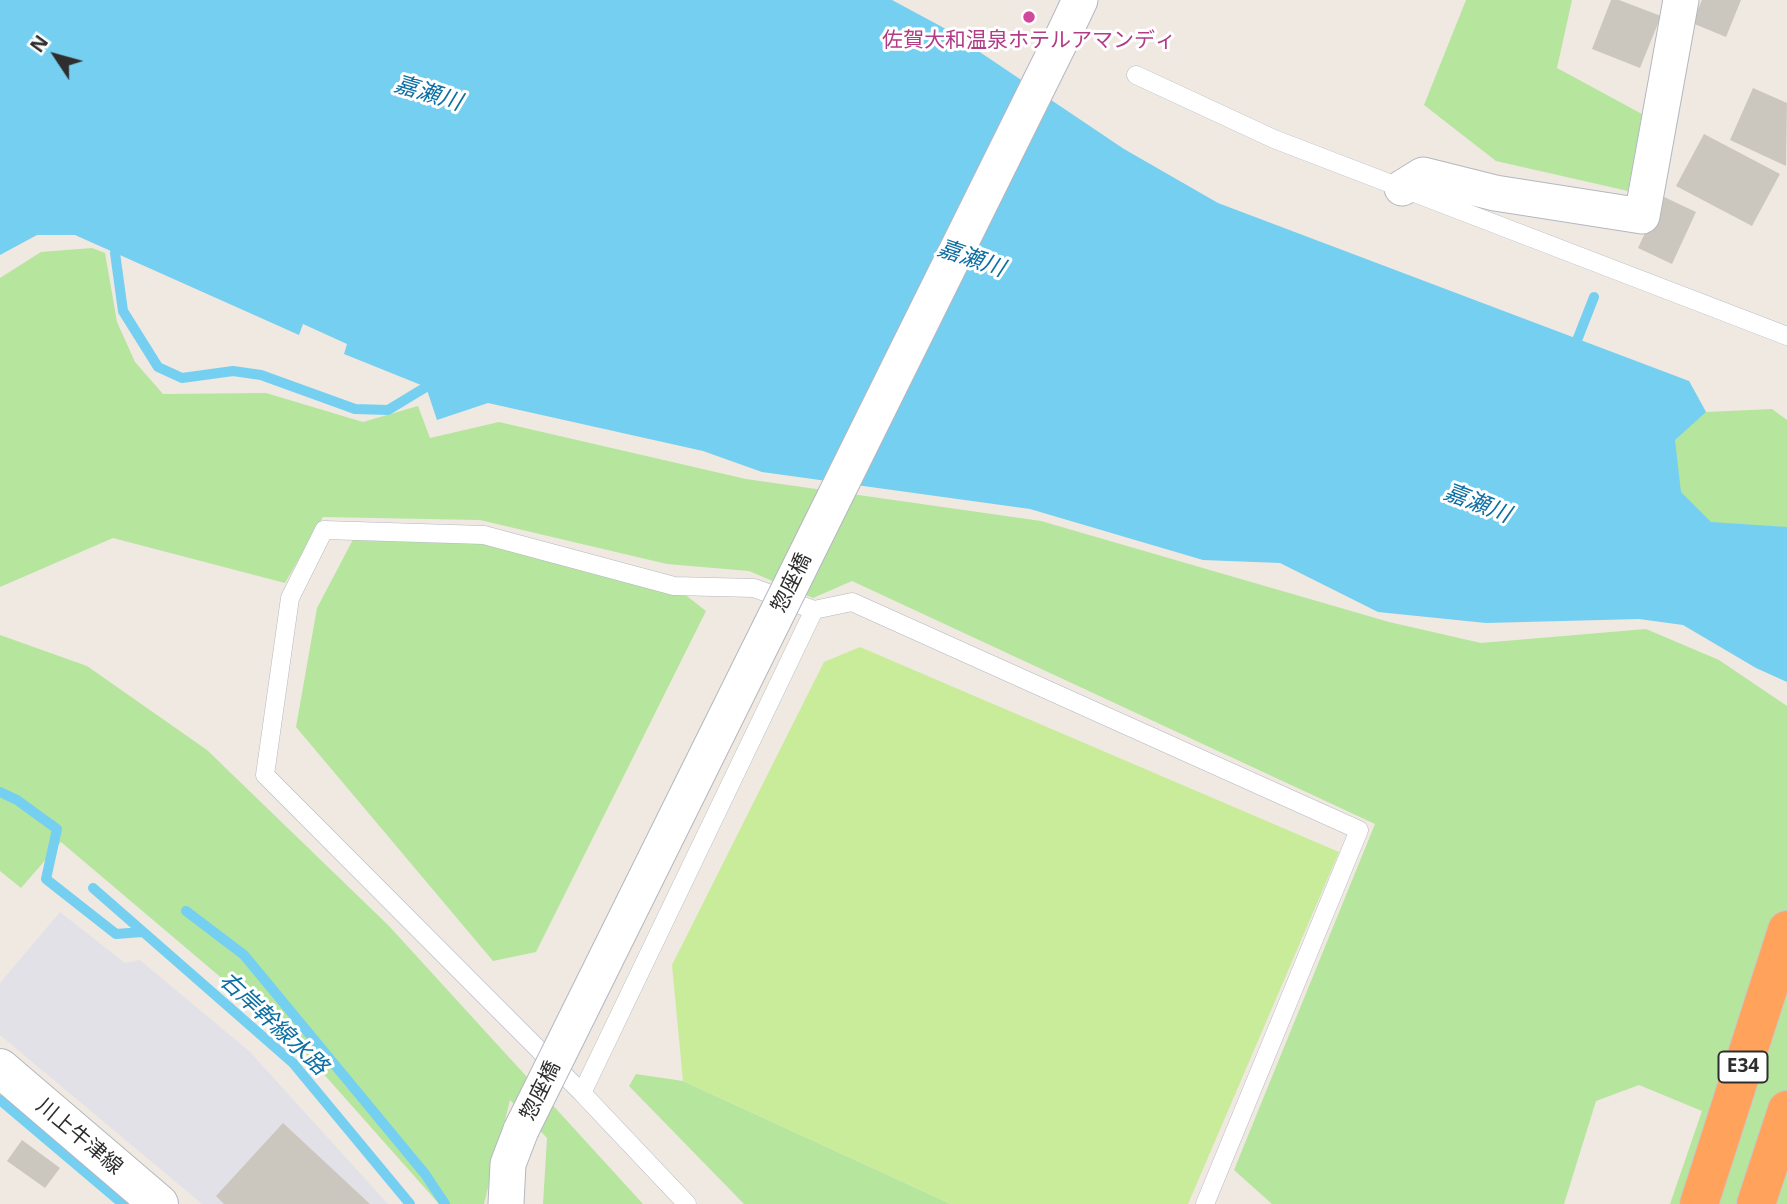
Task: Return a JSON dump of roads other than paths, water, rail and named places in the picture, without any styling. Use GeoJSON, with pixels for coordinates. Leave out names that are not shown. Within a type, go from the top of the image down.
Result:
{"type":"FeatureCollection","features":[{"type":"Feature","properties":{"kind":"highway","name":"E34"},"geometry":{"type":"LineString","coordinates":[[1699,1204],[1787,930]]}},
{"type":"Feature","properties":{"kind":"highway"},"geometry":{"type":"LineString","coordinates":[[1756,1204],[1787,1110]]}},
{"type":"Feature","properties":{"kind":"main road","name":"川上牛津線"},"geometry":{"type":"LineString","coordinates":[[0,1068],[159,1204]]}},
{"type":"Feature","properties":{"kind":"street","name":"惣座橋"},"geometry":{"type":"LineString","coordinates":[[506,1204],[508,1164],[521,1130],[1080,0]]}},
{"type":"Feature","properties":{"kind":"street"},"geometry":{"type":"LineString","coordinates":[[1402,188],[1423,175],[1495,193],[1642,216],[1681,0]]}},
{"type":"Feature","properties":{"kind":"lane"},"geometry":{"type":"LineString","coordinates":[[1136,75],[1274,139],[1787,336]]}},
{"type":"Feature","properties":{"kind":"lane"},"geometry":{"type":"LineString","coordinates":[[687,1204],[582,1093],[265,775],[290,598],[324,530],[484,535],[674,586],[754,588],[814,610],[852,602],[1359,831],[1205,1204]]}},
{"type":"Feature","properties":{"kind":"lane"},"geometry":{"type":"LineString","coordinates":[[582,1093],[814,610]]}},
{"type":"Feature","properties":{"kind":"water","name":"嘉瀬川"},"geometry":{"type":"Polygon","coordinates":[[[0,0],[892,0],[944,28],[1124,149],[1218,203],[1689,381],[1706,412],[1675,440],[1681,492],[1711,522],[1787,527],[1787,682],[1756,668],[1683,625],[1639,619],[1486,623],[1378,612],[1280,563],[1203,560],[1030,509],[762,472],[703,451],[488,403],[437,420],[426,387],[344,354],[347,344],[303,324],[299,335],[75,235],[37,235],[0,255],[0,0]]]}},
{"type":"Feature","properties":{"kind":"waterway"},"geometry":{"type":"LineString","coordinates":[[115,253],[123,311],[158,367],[182,378],[233,371],[261,375],[355,409],[388,410],[426,387]]}},
{"type":"Feature","properties":{"kind":"waterway"},"geometry":{"type":"LineString","coordinates":[[1574,348],[1594,297]]}},
{"type":"Feature","properties":{"kind":"waterway"},"geometry":{"type":"LineString","coordinates":[[0,792],[17,800],[57,829],[46,879],[116,934],[142,932]]}},
{"type":"Feature","properties":{"kind":"waterway","name":"右岸幹線水路"},"geometry":{"type":"LineString","coordinates":[[93,888],[293,1063],[410,1204]]}},
{"type":"Feature","properties":{"kind":"waterway"},"geometry":{"type":"LineString","coordinates":[[186,911],[244,955],[425,1174],[445,1204]]}},
{"type":"Feature","properties":{"kind":"waterway"},"geometry":{"type":"LineString","coordinates":[[0,1100],[123,1204]]}},
{"type":"Feature","properties":{"kind":"place","name":"佐賀大和温泉ホテルアマンディ"},"geometry":{"type":"Point","coordinates":[1029,17]}}]}
